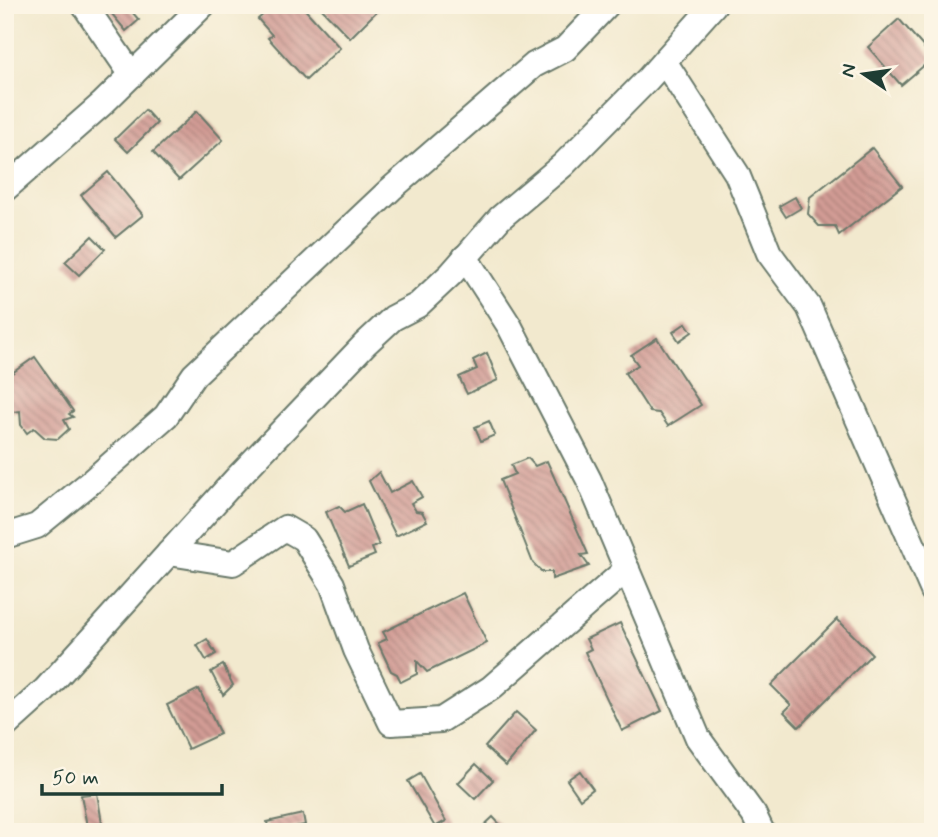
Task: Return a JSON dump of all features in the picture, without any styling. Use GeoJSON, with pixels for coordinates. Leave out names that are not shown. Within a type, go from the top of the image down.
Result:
{"type":"FeatureCollection","features":[{"type":"Feature","properties":{"kind":"street"},"geometry":{"type":"LineString","coordinates":[[84,5],[132,75]]}},
{"type":"Feature","properties":{"kind":"street"},"geometry":{"type":"LineString","coordinates":[[5,189],[132,75],[203,5]]}},
{"type":"Feature","properties":{"kind":"street"},"geometry":{"type":"LineString","coordinates":[[5,726],[45,691],[292,419],[365,344],[393,318],[418,305],[451,274],[500,218],[563,165],[664,61],[713,5]]}},
{"type":"Feature","properties":{"kind":"street"},"geometry":{"type":"LineString","coordinates":[[5,536],[37,526],[166,416],[194,375],[391,189],[534,65],[565,49],[605,6]]}},
{"type":"Feature","properties":{"kind":"street"},"geometry":{"type":"LineString","coordinates":[[664,61],[737,174],[769,253],[808,307],[933,591]]}},
{"type":"Feature","properties":{"kind":"street"},"geometry":{"type":"LineString","coordinates":[[465,257],[510,327],[589,480],[698,738],[754,814],[762,832]]}},
{"type":"Feature","properties":{"kind":"street"},"geometry":{"type":"LineString","coordinates":[[169,553],[233,563],[285,528],[304,539],[332,584],[356,650],[391,723],[441,720],[491,688],[627,569]]}},
{"type":"Feature","properties":{"kind":"building"},"geometry":{"type":"Polygon","coordinates":[[[109,5],[126,5],[139,20],[126,31],[107,8],[109,5]]]}},
{"type":"Feature","properties":{"kind":"building"},"geometry":{"type":"Polygon","coordinates":[[[274,5],[301,5],[340,48],[306,80],[268,38],[272,35],[258,19],[274,5]]]}},
{"type":"Feature","properties":{"kind":"building"},"geometry":{"type":"Polygon","coordinates":[[[318,5],[383,5],[350,38],[318,5]]]}},
{"type":"Feature","properties":{"kind":"building"},"geometry":{"type":"Polygon","coordinates":[[[899,19],[933,58],[901,85],[868,47],[899,19]]]}},
{"type":"Feature","properties":{"kind":"building"},"geometry":{"type":"Polygon","coordinates":[[[145,110],[157,123],[128,152],[115,139],[145,110]]]}},
{"type":"Feature","properties":{"kind":"building"},"geometry":{"type":"Polygon","coordinates":[[[197,111],[223,140],[179,180],[153,152],[197,111]]]}},
{"type":"Feature","properties":{"kind":"building"},"geometry":{"type":"Polygon","coordinates":[[[872,148],[902,186],[839,235],[835,226],[819,226],[808,214],[810,197],[872,148]]]}},
{"type":"Feature","properties":{"kind":"building"},"geometry":{"type":"Polygon","coordinates":[[[108,172],[143,215],[116,237],[81,195],[108,172]]]}},
{"type":"Feature","properties":{"kind":"building"},"geometry":{"type":"Polygon","coordinates":[[[795,197],[801,208],[786,217],[779,206],[795,197]]]}},
{"type":"Feature","properties":{"kind":"building"},"geometry":{"type":"Polygon","coordinates":[[[92,236],[105,249],[79,275],[65,262],[92,236]]]}},
{"type":"Feature","properties":{"kind":"building"},"geometry":{"type":"Polygon","coordinates":[[[686,323],[692,332],[679,341],[673,332],[686,323]]]}},
{"type":"Feature","properties":{"kind":"building"},"geometry":{"type":"Polygon","coordinates":[[[657,338],[701,405],[668,426],[659,413],[650,412],[625,373],[638,365],[631,355],[657,338]]]}},
{"type":"Feature","properties":{"kind":"building"},"geometry":{"type":"Polygon","coordinates":[[[487,353],[498,380],[467,394],[459,377],[477,369],[473,360],[487,353]]]}},
{"type":"Feature","properties":{"kind":"building"},"geometry":{"type":"Polygon","coordinates":[[[35,357],[73,411],[69,414],[73,417],[64,420],[69,429],[58,439],[45,438],[34,428],[27,433],[21,425],[20,411],[12,412],[5,402],[5,378],[35,357]]]}},
{"type":"Feature","properties":{"kind":"building"},"geometry":{"type":"Polygon","coordinates":[[[489,421],[495,435],[481,441],[475,427],[489,421]]]}},
{"type":"Feature","properties":{"kind":"building"},"geometry":{"type":"Polygon","coordinates":[[[528,458],[535,466],[547,461],[588,554],[581,555],[589,566],[552,579],[552,572],[542,572],[533,563],[500,480],[515,474],[511,465],[528,458]]]}},
{"type":"Feature","properties":{"kind":"building"},"geometry":{"type":"Polygon","coordinates":[[[379,472],[390,493],[413,481],[422,497],[411,503],[416,511],[422,512],[427,521],[396,536],[369,481],[379,472]]]}},
{"type":"Feature","properties":{"kind":"building"},"geometry":{"type":"Polygon","coordinates":[[[362,504],[379,545],[372,548],[375,555],[349,566],[326,512],[339,506],[345,512],[362,504]]]}},
{"type":"Feature","properties":{"kind":"building"},"geometry":{"type":"Polygon","coordinates":[[[463,593],[487,643],[427,672],[417,661],[417,674],[401,682],[397,674],[391,671],[378,643],[387,639],[383,632],[463,593]]]}},
{"type":"Feature","properties":{"kind":"building"},"geometry":{"type":"Polygon","coordinates":[[[837,619],[872,654],[799,727],[784,712],[791,705],[771,685],[837,619]]]}},
{"type":"Feature","properties":{"kind":"building"},"geometry":{"type":"Polygon","coordinates":[[[620,623],[662,711],[622,731],[585,652],[591,649],[586,639],[620,623]]]}},
{"type":"Feature","properties":{"kind":"building"},"geometry":{"type":"Polygon","coordinates":[[[207,639],[216,654],[206,660],[197,645],[207,639]]]}},
{"type":"Feature","properties":{"kind":"building"},"geometry":{"type":"Polygon","coordinates":[[[223,665],[233,685],[223,695],[211,672],[223,665]]]}},
{"type":"Feature","properties":{"kind":"building"},"geometry":{"type":"Polygon","coordinates":[[[199,689],[220,734],[188,749],[167,705],[199,689]]]}},
{"type":"Feature","properties":{"kind":"building"},"geometry":{"type":"Polygon","coordinates":[[[516,712],[536,730],[506,766],[485,747],[516,712]]]}},
{"type":"Feature","properties":{"kind":"building"},"geometry":{"type":"Polygon","coordinates":[[[476,764],[493,780],[475,799],[458,783],[476,764]]]}},
{"type":"Feature","properties":{"kind":"building"},"geometry":{"type":"Polygon","coordinates":[[[580,771],[593,789],[580,799],[567,780],[580,771]]]}},
{"type":"Feature","properties":{"kind":"building"},"geometry":{"type":"Polygon","coordinates":[[[420,774],[446,821],[435,827],[408,781],[420,774]]]}},
{"type":"Feature","properties":{"kind":"building"},"geometry":{"type":"Polygon","coordinates":[[[97,793],[102,823],[87,826],[81,795],[97,793]]]}},
{"type":"Feature","properties":{"kind":"building"},"geometry":{"type":"Polygon","coordinates":[[[303,814],[305,825],[269,832],[267,822],[303,814]]]}},
{"type":"Feature","properties":{"kind":"building"},"geometry":{"type":"Polygon","coordinates":[[[493,817],[507,832],[477,832],[493,817]]]}}]}
